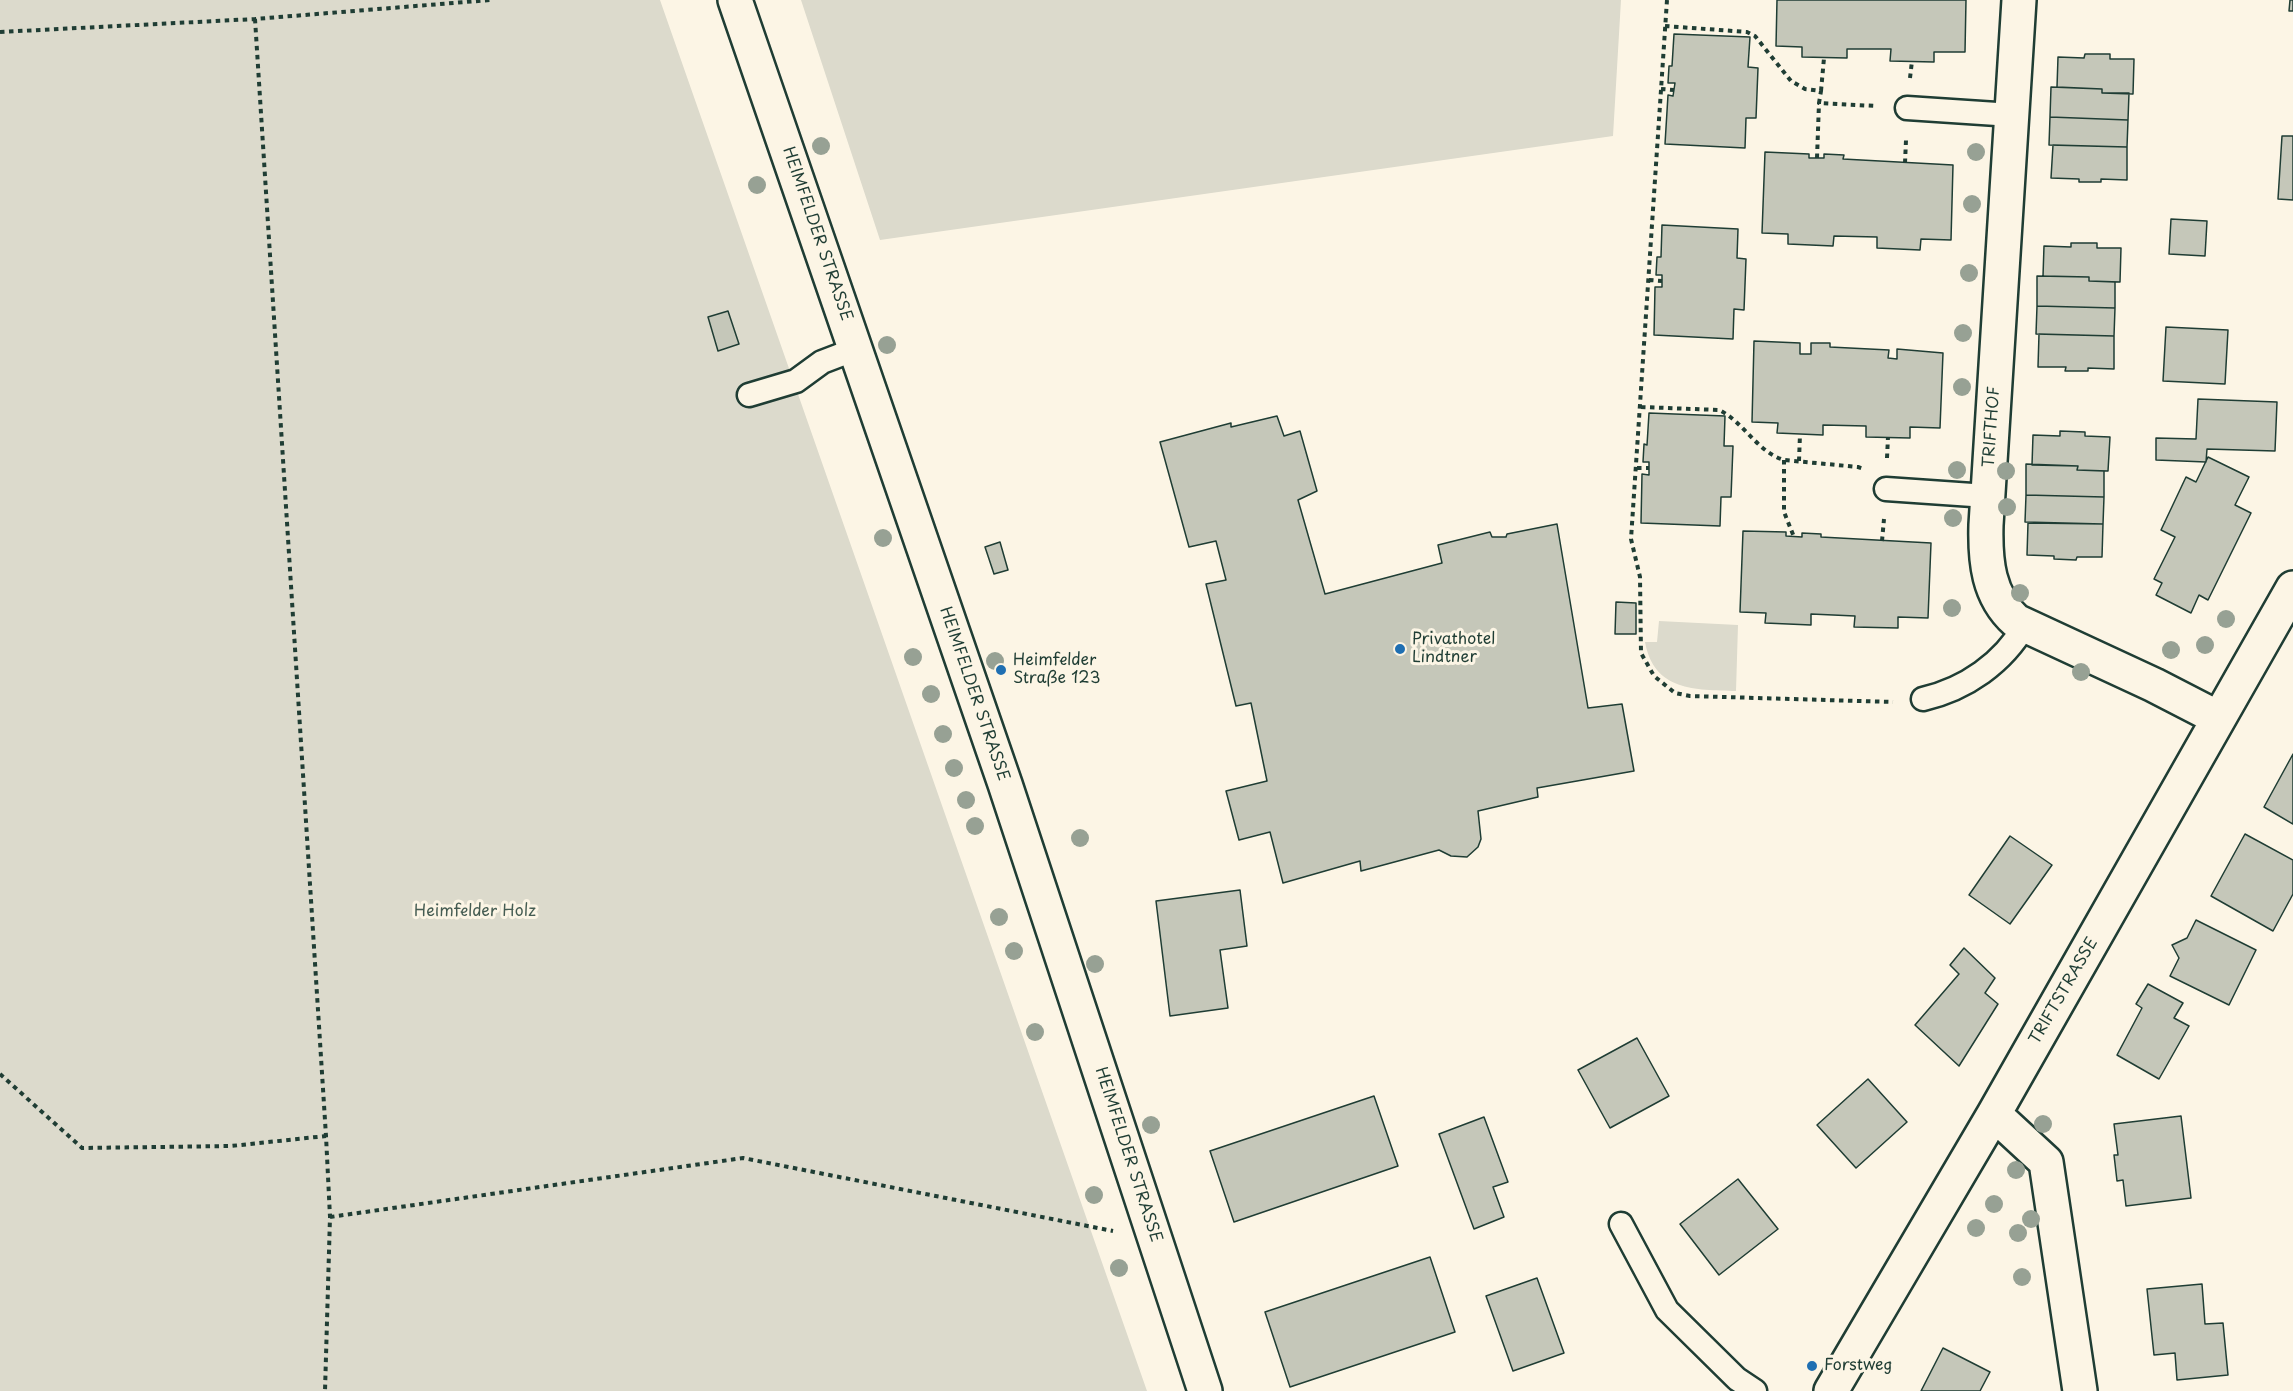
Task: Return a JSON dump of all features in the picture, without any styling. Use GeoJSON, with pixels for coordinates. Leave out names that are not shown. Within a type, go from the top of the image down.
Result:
{"type":"FeatureCollection","features":[{"type":"Feature","properties":{"kind":"street","name":"HEIMFELDER STRASSE"},"geometry":{"type":"LineString","coordinates":[[735,0],[1005,784],[1205,1391]]}},
{"type":"Feature","properties":{"kind":"street","name":"TRIFTHOF"},"geometry":{"type":"LineString","coordinates":[[2019,0],[1988,496],[1986,544],[1992,586],[2004,611],[2016,621],[2154,685],[2218,718]]}},
{"type":"Feature","properties":{"kind":"street","name":"TRIFTSTRASSE"},"geometry":{"type":"LineString","coordinates":[[1831,1391],[1994,1114],[2293,588]]}},
{"type":"Feature","properties":{"kind":"street"},"geometry":{"type":"LineString","coordinates":[[1994,1114],[2046,1162],[2080,1391]]}},
{"type":"Feature","properties":{"kind":"lane"},"geometry":{"type":"LineString","coordinates":[[1897,108],[2012,115]]}},
{"type":"Feature","properties":{"kind":"lane"},"geometry":{"type":"LineString","coordinates":[[749,395],[796,381],[822,362],[856,349]]}},
{"type":"Feature","properties":{"kind":"lane"},"geometry":{"type":"LineString","coordinates":[[1886,489],[1988,496]]}},
{"type":"Feature","properties":{"kind":"lane"},"geometry":{"type":"LineString","coordinates":[[1923,699],[1946,694],[1976,677],[2007,650],[2025,625]]}},
{"type":"Feature","properties":{"kind":"lane"},"geometry":{"type":"LineString","coordinates":[[1621,1224],[1667,1310],[1737,1379],[1755,1391]]}},
{"type":"Feature","properties":{"kind":"path"},"geometry":{"type":"LineString","coordinates":[[0,32],[255,19],[490,0]]}},
{"type":"Feature","properties":{"kind":"path"},"geometry":{"type":"LineString","coordinates":[[1667,0],[1631,539],[1640,577],[1641,653],[1654,676],[1676,693],[1690,696],[1903,702],[1923,699]]}},
{"type":"Feature","properties":{"kind":"path"},"geometry":{"type":"LineString","coordinates":[[255,19],[326,1136],[330,1217],[325,1391]]}},
{"type":"Feature","properties":{"kind":"path"},"geometry":{"type":"LineString","coordinates":[[1665,26],[1747,32],[1755,36],[1791,81],[1805,89],[1821,91]]}},
{"type":"Feature","properties":{"kind":"path"},"geometry":{"type":"LineString","coordinates":[[1817,158],[1819,103],[1824,58]]}},
{"type":"Feature","properties":{"kind":"path"},"geometry":{"type":"LineString","coordinates":[[1661,89],[1674,90]]}},
{"type":"Feature","properties":{"kind":"path"},"geometry":{"type":"LineString","coordinates":[[1819,103],[1897,108]]}},
{"type":"Feature","properties":{"kind":"path"},"geometry":{"type":"LineString","coordinates":[[1649,280],[1662,281]]}},
{"type":"Feature","properties":{"kind":"path"},"geometry":{"type":"LineString","coordinates":[[1641,407],[1719,410],[1728,415],[1774,457],[1799,462],[1858,467],[1873,473],[1886,489]]}},
{"type":"Feature","properties":{"kind":"path"},"geometry":{"type":"LineString","coordinates":[[1799,462],[1800,434]]}},
{"type":"Feature","properties":{"kind":"path"},"geometry":{"type":"LineString","coordinates":[[1784,460],[1784,513],[1794,537]]}},
{"type":"Feature","properties":{"kind":"path"},"geometry":{"type":"LineString","coordinates":[[1636,468],[1649,468]]}},
{"type":"Feature","properties":{"kind":"path"},"geometry":{"type":"LineString","coordinates":[[0,1074],[82,1148],[231,1146],[326,1136]]}},
{"type":"Feature","properties":{"kind":"path"},"geometry":{"type":"LineString","coordinates":[[330,1217],[743,1158],[1117,1232]]}},
{"type":"Feature","properties":{"kind":"green space","name":"Heimfelder Holz"},"geometry":{"type":"Polygon","coordinates":[[[0,0],[660,0],[1147,1391],[0,1391],[0,0]]]}},
{"type":"Feature","properties":{"kind":"green space"},"geometry":{"type":"Polygon","coordinates":[[[801,0],[1621,0],[1613,136],[880,240],[801,0]]]}},
{"type":"Feature","properties":{"kind":"green space"},"geometry":{"type":"Polygon","coordinates":[[[1659,621],[1738,625],[1736,691],[1692,688],[1667,679],[1657,670],[1645,642],[1657,642],[1659,621]]]}},
{"type":"Feature","properties":{"kind":"building"},"geometry":{"type":"Polygon","coordinates":[[[1777,0],[1966,0],[1965,52],[1934,52],[1934,62],[1890,61],[1891,49],[1847,49],[1847,58],[1802,57],[1802,47],[1776,46],[1777,0]]]}},
{"type":"Feature","properties":{"kind":"building"},"geometry":{"type":"Polygon","coordinates":[[[2290,0],[2293,0],[2293,11],[2289,11],[2290,0]]]}},
{"type":"Feature","properties":{"kind":"building"},"geometry":{"type":"Polygon","coordinates":[[[1674,34],[1750,37],[1748,67],[1758,68],[1756,118],[1746,118],[1745,148],[1665,144],[1668,95],[1673,96],[1675,83],[1668,83],[1669,66],[1672,66],[1674,34]]]}},
{"type":"Feature","properties":{"kind":"building"},"geometry":{"type":"Polygon","coordinates":[[[2085,54],[2110,54],[2110,59],[2134,59],[2133,94],[2102,93],[2102,89],[2057,87],[2058,57],[2084,58],[2085,54]]]}},
{"type":"Feature","properties":{"kind":"building"},"geometry":{"type":"Polygon","coordinates":[[[2051,87],[2102,89],[2102,93],[2129,93],[2128,120],[2050,117],[2051,87]]]}},
{"type":"Feature","properties":{"kind":"building"},"geometry":{"type":"Polygon","coordinates":[[[2050,117],[2128,120],[2127,147],[2049,145],[2050,117]]]}},
{"type":"Feature","properties":{"kind":"building"},"geometry":{"type":"Polygon","coordinates":[[[2282,136],[2293,136],[2293,200],[2278,199],[2282,136]]]}},
{"type":"Feature","properties":{"kind":"building"},"geometry":{"type":"Polygon","coordinates":[[[2053,145],[2127,147],[2127,180],[2101,179],[2101,182],[2079,182],[2079,179],[2051,178],[2053,145]]]}},
{"type":"Feature","properties":{"kind":"building"},"geometry":{"type":"Polygon","coordinates":[[[1765,152],[1809,154],[1809,158],[1824,158],[1824,154],[1844,155],[1843,159],[1953,165],[1951,240],[1921,239],[1920,250],[1877,248],[1877,237],[1834,236],[1833,246],[1788,244],[1788,234],[1762,233],[1765,152]]]}},
{"type":"Feature","properties":{"kind":"building"},"geometry":{"type":"Polygon","coordinates":[[[2171,219],[2207,221],[2205,256],[2169,254],[2171,219]]]}},
{"type":"Feature","properties":{"kind":"building"},"geometry":{"type":"Polygon","coordinates":[[[1662,225],[1738,229],[1737,258],[1746,259],[1744,310],[1734,309],[1733,339],[1654,335],[1655,287],[1662,287],[1662,275],[1656,275],[1657,257],[1661,257],[1662,225]]]}},
{"type":"Feature","properties":{"kind":"building"},"geometry":{"type":"Polygon","coordinates":[[[2071,243],[2097,243],[2097,248],[2121,248],[2120,282],[2089,281],[2089,277],[2043,276],[2044,246],[2071,247],[2071,243]]]}},
{"type":"Feature","properties":{"kind":"building"},"geometry":{"type":"Polygon","coordinates":[[[2037,276],[2089,277],[2089,281],[2115,282],[2115,308],[2037,306],[2037,276]]]}},
{"type":"Feature","properties":{"kind":"building"},"geometry":{"type":"Polygon","coordinates":[[[2037,306],[2115,308],[2114,336],[2036,334],[2037,306]]]}},
{"type":"Feature","properties":{"kind":"building"},"geometry":{"type":"Polygon","coordinates":[[[728,311],[739,344],[718,351],[708,317],[728,311]]]}},
{"type":"Feature","properties":{"kind":"building"},"geometry":{"type":"Polygon","coordinates":[[[2166,327],[2228,330],[2225,384],[2163,381],[2166,327]]]}},
{"type":"Feature","properties":{"kind":"building"},"geometry":{"type":"Polygon","coordinates":[[[2039,334],[2114,336],[2114,369],[2088,368],[2088,371],[2065,371],[2066,367],[2038,367],[2039,334]]]}},
{"type":"Feature","properties":{"kind":"building"},"geometry":{"type":"Polygon","coordinates":[[[1754,341],[1800,343],[1800,354],[1811,354],[1811,343],[1830,343],[1830,347],[1889,350],[1888,358],[1897,359],[1897,349],[1943,353],[1940,428],[1910,427],[1910,438],[1866,437],[1866,426],[1823,425],[1823,435],[1777,433],[1778,423],[1752,422],[1754,341]]]}},
{"type":"Feature","properties":{"kind":"building"},"geometry":{"type":"Polygon","coordinates":[[[2198,399],[2277,402],[2275,451],[2207,449],[2206,462],[2156,460],[2156,438],[2196,439],[2198,399]]]}},
{"type":"Feature","properties":{"kind":"building"},"geometry":{"type":"Polygon","coordinates":[[[1649,413],[1725,416],[1724,446],[1733,446],[1731,497],[1721,497],[1720,526],[1641,523],[1642,474],[1649,475],[1649,462],[1643,462],[1644,444],[1647,445],[1649,413]]]}},
{"type":"Feature","properties":{"kind":"building","name":"Privathotel Lindtner"},"geometry":{"type":"Polygon","coordinates":[[[1277,416],[1284,436],[1300,431],[1317,491],[1298,500],[1325,594],[1442,563],[1438,545],[1490,532],[1492,537],[1506,537],[1507,534],[1557,524],[1588,708],[1622,704],[1634,771],[1537,788],[1538,797],[1478,811],[1481,839],[1478,847],[1467,857],[1451,856],[1439,850],[1361,871],[1360,861],[1283,883],[1270,832],[1239,840],[1226,791],[1267,781],[1251,703],[1236,706],[1206,584],[1226,580],[1216,541],[1189,547],[1160,442],[1231,423],[1231,427],[1277,416]]]}},
{"type":"Feature","properties":{"kind":"building"},"geometry":{"type":"Polygon","coordinates":[[[2060,431],[2085,432],[2085,436],[2110,437],[2108,471],[2077,470],[2078,466],[2032,465],[2033,435],[2060,436],[2060,431]]]}},
{"type":"Feature","properties":{"kind":"building"},"geometry":{"type":"Polygon","coordinates":[[[2208,457],[2249,477],[2235,505],[2251,513],[2208,600],[2199,595],[2191,613],[2156,595],[2162,583],[2154,579],[2175,537],[2161,530],[2186,477],[2196,482],[2208,457]]]}},
{"type":"Feature","properties":{"kind":"building"},"geometry":{"type":"Polygon","coordinates":[[[2026,464],[2078,466],[2077,470],[2104,471],[2104,497],[2026,495],[2026,464]]]}},
{"type":"Feature","properties":{"kind":"building"},"geometry":{"type":"Polygon","coordinates":[[[2026,495],[2104,497],[2103,524],[2025,522],[2026,495]]]}},
{"type":"Feature","properties":{"kind":"building"},"geometry":{"type":"Polygon","coordinates":[[[2028,523],[2103,524],[2102,557],[2077,557],[2076,560],[2027,555],[2028,523]]]}},
{"type":"Feature","properties":{"kind":"building"},"geometry":{"type":"Polygon","coordinates":[[[1743,531],[1786,532],[1786,536],[1802,537],[1802,533],[1821,534],[1821,537],[1931,543],[1928,618],[1898,617],[1898,628],[1854,627],[1855,616],[1811,614],[1811,625],[1765,623],[1766,613],[1740,612],[1743,531]]]}},
{"type":"Feature","properties":{"kind":"building"},"geometry":{"type":"Polygon","coordinates":[[[1000,542],[1008,570],[994,574],[985,547],[1000,542]]]}},
{"type":"Feature","properties":{"kind":"building"},"geometry":{"type":"Polygon","coordinates":[[[1616,602],[1636,603],[1636,634],[1615,634],[1616,602]]]}},
{"type":"Feature","properties":{"kind":"building"},"geometry":{"type":"Polygon","coordinates":[[[2293,754],[2293,824],[2264,807],[2293,754]]]}},
{"type":"Feature","properties":{"kind":"building"},"geometry":{"type":"Polygon","coordinates":[[[2245,834],[2293,860],[2293,894],[2273,931],[2211,896],[2245,834]]]}},
{"type":"Feature","properties":{"kind":"building"},"geometry":{"type":"Polygon","coordinates":[[[2010,836],[2052,865],[2010,924],[1969,895],[2010,836]]]}},
{"type":"Feature","properties":{"kind":"building"},"geometry":{"type":"Polygon","coordinates":[[[1240,890],[1247,946],[1220,950],[1228,1008],[1170,1016],[1156,901],[1240,890]]]}},
{"type":"Feature","properties":{"kind":"building"},"geometry":{"type":"Polygon","coordinates":[[[2196,920],[2256,950],[2229,1005],[2170,976],[2179,958],[2172,945],[2187,938],[2196,920]]]}},
{"type":"Feature","properties":{"kind":"building"},"geometry":{"type":"Polygon","coordinates":[[[1964,948],[1995,978],[1985,993],[1998,1004],[1959,1066],[1915,1025],[1959,974],[1950,965],[1964,948]]]}},
{"type":"Feature","properties":{"kind":"building"},"geometry":{"type":"Polygon","coordinates":[[[2148,984],[2183,1003],[2174,1018],[2189,1026],[2159,1079],[2117,1055],[2142,1008],[2136,1004],[2148,984]]]}},
{"type":"Feature","properties":{"kind":"building"},"geometry":{"type":"Polygon","coordinates":[[[1637,1038],[1669,1096],[1610,1128],[1578,1070],[1637,1038]]]}},
{"type":"Feature","properties":{"kind":"building"},"geometry":{"type":"Polygon","coordinates":[[[1868,1079],[1907,1122],[1856,1168],[1817,1125],[1868,1079]]]}},
{"type":"Feature","properties":{"kind":"building"},"geometry":{"type":"Polygon","coordinates":[[[1374,1096],[1398,1166],[1234,1222],[1210,1151],[1374,1096]]]}},
{"type":"Feature","properties":{"kind":"building"},"geometry":{"type":"Polygon","coordinates":[[[2181,1116],[2191,1198],[2126,1206],[2123,1180],[2117,1181],[2114,1155],[2118,1155],[2114,1124],[2181,1116]]]}},
{"type":"Feature","properties":{"kind":"building"},"geometry":{"type":"Polygon","coordinates":[[[1484,1117],[1508,1182],[1493,1187],[1504,1217],[1474,1229],[1439,1134],[1484,1117]]]}},
{"type":"Feature","properties":{"kind":"building"},"geometry":{"type":"Polygon","coordinates":[[[1738,1179],[1778,1229],[1719,1275],[1680,1224],[1738,1179]]]}},
{"type":"Feature","properties":{"kind":"building"},"geometry":{"type":"Polygon","coordinates":[[[1430,1257],[1455,1332],[1290,1387],[1265,1312],[1430,1257]]]}},
{"type":"Feature","properties":{"kind":"building"},"geometry":{"type":"Polygon","coordinates":[[[1537,1278],[1564,1353],[1513,1371],[1486,1296],[1537,1278]]]}},
{"type":"Feature","properties":{"kind":"building"},"geometry":{"type":"Polygon","coordinates":[[[2202,1284],[2205,1324],[2223,1323],[2228,1375],[2177,1380],[2175,1353],[2154,1355],[2147,1289],[2202,1284]]]}},
{"type":"Feature","properties":{"kind":"building"},"geometry":{"type":"Polygon","coordinates":[[[1943,1348],[1990,1372],[1980,1391],[1921,1391],[1943,1348]]]}},
{"type":"Feature","properties":{"kind":"place","name":"Privathotel Lindtner"},"geometry":{"type":"Point","coordinates":[1400,649]}},
{"type":"Feature","properties":{"kind":"place","name":"Heimfelder Straße 123"},"geometry":{"type":"Point","coordinates":[1001,670]}},
{"type":"Feature","properties":{"kind":"place","name":"Forstweg"},"geometry":{"type":"Point","coordinates":[1812,1366]}}]}
